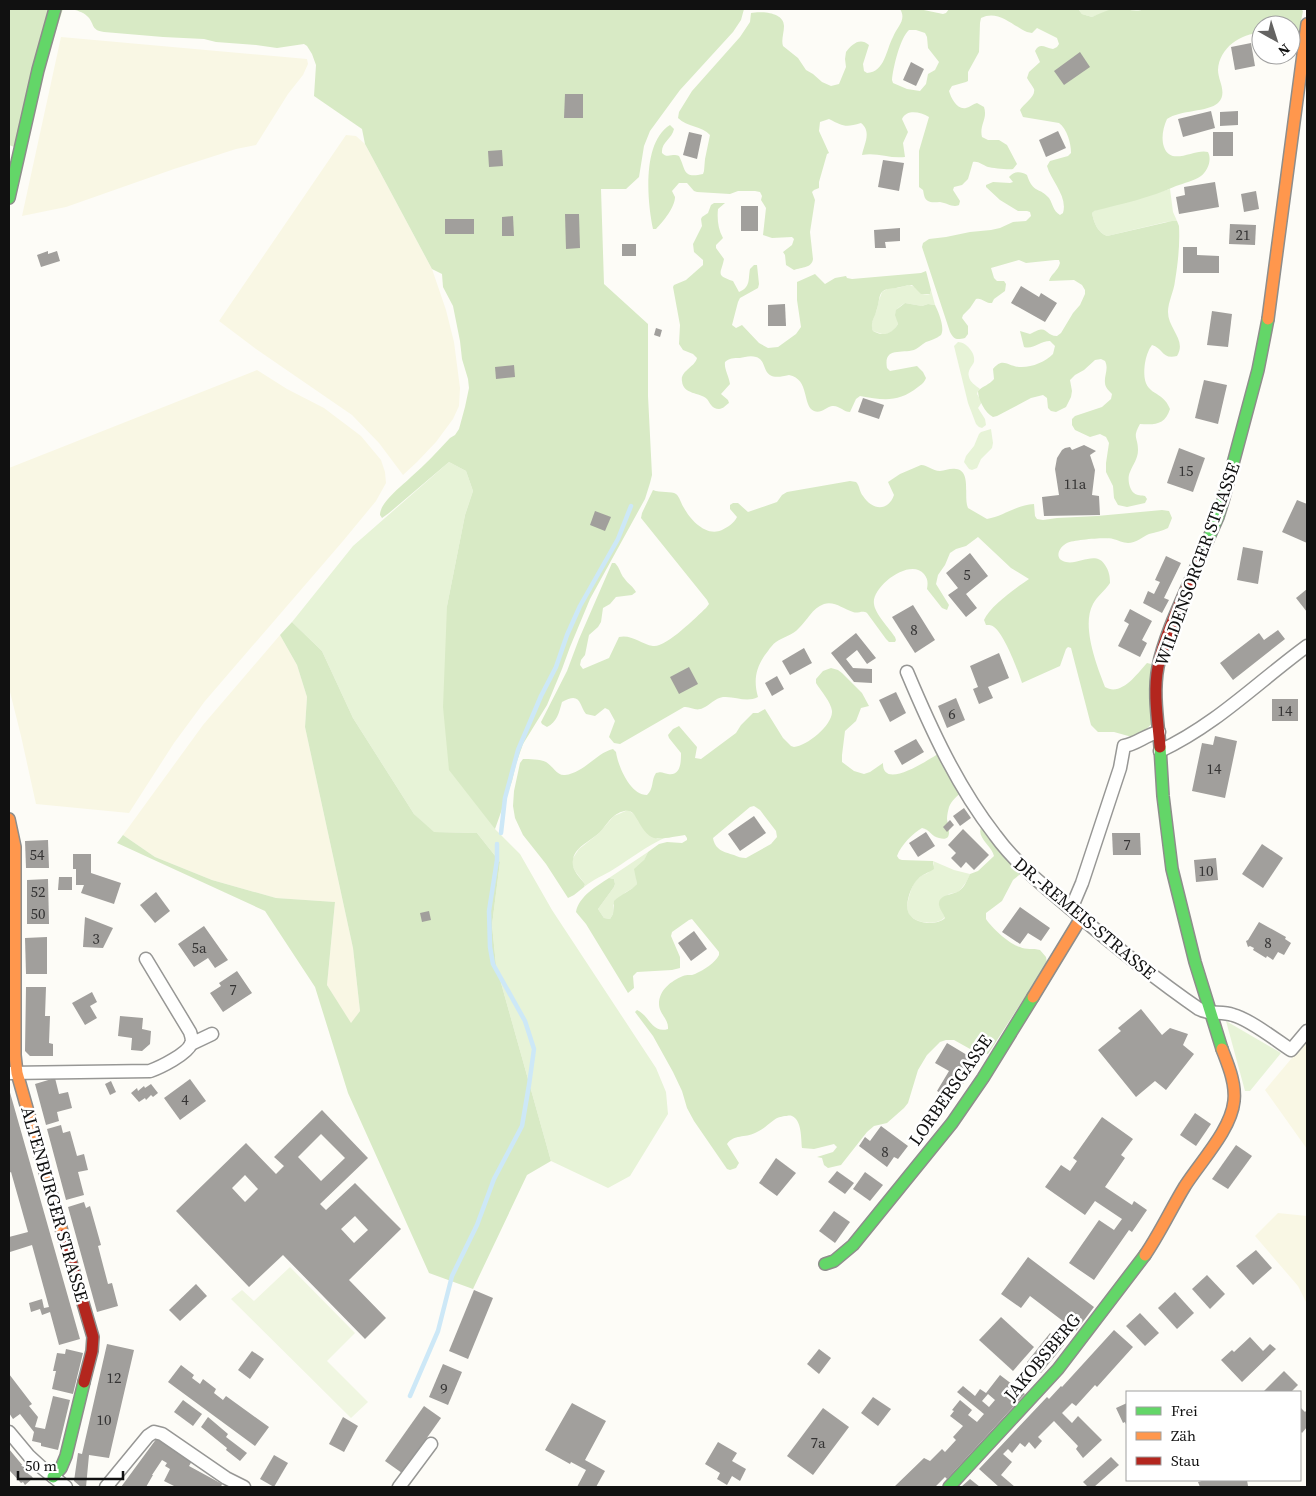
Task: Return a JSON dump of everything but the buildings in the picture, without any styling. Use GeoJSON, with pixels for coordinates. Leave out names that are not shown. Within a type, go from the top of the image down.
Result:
{"type":"FeatureCollection","features":[{"type":"Feature","properties":{"kind":"street"},"geometry":{"type":"LineString","coordinates":[[9,198],[54,9]]}},
{"type":"Feature","properties":{"kind":"street","name":"WILDENSORGER STRASSE"},"geometry":{"type":"LineString","coordinates":[[1153,1243],[1186,1185],[1211,1150],[1229,1119],[1234,1101],[1234,1089],[1228,1065],[1210,1013],[1188,935],[1172,868],[1163,796],[1156,688],[1158,667],[1178,609],[1223,501],[1258,370],[1271,300],[1307,24]]}},
{"type":"Feature","properties":{"kind":"street"},"geometry":{"type":"LineString","coordinates":[[1160,751],[1176,744],[1222,713],[1307,646]]}},
{"type":"Feature","properties":{"kind":"street","name":"DR.-REMEIS-STRASSE"},"geometry":{"type":"LineString","coordinates":[[907,672],[936,738],[967,795],[995,836],[1015,859],[1036,880],[1153,976],[1198,1009],[1210,1013]]}},
{"type":"Feature","properties":{"kind":"street"},"geometry":{"type":"LineString","coordinates":[[1071,909],[1082,883],[1117,777],[1124,746],[1130,745],[1149,734],[1159,732]]}},
{"type":"Feature","properties":{"kind":"street","name":"ALTENBURGER STRASSE"},"geometry":{"type":"LineString","coordinates":[[9,819],[14,833],[15,847],[15,1056],[13,1073],[93,1337],[92,1351],[66,1456],[54,1477]]}},
{"type":"Feature","properties":{"kind":"street","name":"LORBERSGASSE"},"geometry":{"type":"LineString","coordinates":[[825,1264],[834,1261],[853,1245],[952,1123],[983,1078],[1081,918]]}},
{"type":"Feature","properties":{"kind":"street"},"geometry":{"type":"LineString","coordinates":[[146,960],[188,1027],[192,1039],[191,1044]]}},
{"type":"Feature","properties":{"kind":"street"},"geometry":{"type":"LineString","coordinates":[[1210,1013],[1226,1013],[1243,1019],[1291,1050],[1307,1031]]}},
{"type":"Feature","properties":{"kind":"street"},"geometry":{"type":"LineString","coordinates":[[13,1073],[150,1071],[175,1058],[191,1044],[212,1034]]}},
{"type":"Feature","properties":{"kind":"street","name":"JAKOBSBERG"},"geometry":{"type":"LineString","coordinates":[[949,1487],[1058,1369],[1153,1243]]}},
{"type":"Feature","properties":{"kind":"street"},"geometry":{"type":"LineString","coordinates":[[9,1432],[29,1456],[66,1487]]}},
{"type":"Feature","properties":{"kind":"street"},"geometry":{"type":"LineString","coordinates":[[106,1487],[148,1436],[154,1432],[162,1434],[226,1478],[244,1487]]}},
{"type":"Feature","properties":{"kind":"street"},"geometry":{"type":"LineString","coordinates":[[399,1487],[431,1444]]}},
{"type":"Feature","properties":{"kind":"shaded area"},"geometry":{"type":"Polygon","coordinates":[[[61,37],[307,59],[308,64],[303,75],[288,94],[256,145],[236,149],[174,169],[66,207],[22,216],[61,37]]]}},
{"type":"Feature","properties":{"kind":"shaded area"},"geometry":{"type":"Polygon","coordinates":[[[346,135],[356,136],[365,144],[432,269],[446,310],[454,342],[460,388],[459,406],[453,419],[436,442],[403,475],[379,443],[352,415],[256,349],[219,321],[346,135]]]}},
{"type":"Feature","properties":{"kind":"shaded area"},"geometry":{"type":"Polygon","coordinates":[[[257,370],[287,389],[324,408],[361,436],[381,460],[386,483],[376,501],[343,541],[205,701],[174,743],[129,813],[36,804],[9,688],[9,468],[257,370]]]}},
{"type":"Feature","properties":{"kind":"shaded area"},"geometry":{"type":"Polygon","coordinates":[[[280,635],[297,665],[307,697],[305,727],[353,948],[360,1011],[351,1024],[327,985],[335,902],[276,898],[212,880],[155,857],[123,835],[203,725],[280,635]]]}},
{"type":"Feature","properties":{"kind":"shaded area"},"geometry":{"type":"Polygon","coordinates":[[[1307,1040],[1307,1149],[1265,1090],[1307,1040]]]}},
{"type":"Feature","properties":{"kind":"shaded area"},"geometry":{"type":"Polygon","coordinates":[[[1278,1213],[1307,1216],[1307,1304],[1298,1286],[1255,1236],[1278,1213]]]}},
{"type":"Feature","properties":{"kind":"green space"},"geometry":{"type":"Polygon","coordinates":[[[9,9],[63,9],[17,148],[9,145],[9,9]]]}},
{"type":"Feature","properties":{"kind":"green space"},"geometry":{"type":"Polygon","coordinates":[[[71,9],[744,9],[741,20],[733,32],[680,90],[650,131],[644,146],[639,177],[626,189],[601,189],[604,284],[648,324],[648,396],[652,475],[645,499],[590,599],[547,705],[523,744],[495,829],[449,770],[443,707],[447,606],[465,515],[473,491],[466,471],[449,462],[389,513],[382,518],[380,515],[381,510],[392,494],[455,435],[459,429],[465,407],[469,388],[468,379],[462,359],[453,306],[443,287],[442,274],[432,269],[365,144],[362,129],[314,96],[316,65],[307,46],[304,44],[277,48],[216,42],[204,39],[104,32],[97,30],[85,15],[71,9]]]}},
{"type":"Feature","properties":{"kind":"green space"},"geometry":{"type":"Polygon","coordinates":[[[900,9],[919,9],[943,14],[949,9],[1078,9],[1082,14],[1092,17],[1110,10],[1120,9],[1137,11],[1145,9],[1301,9],[1303,11],[1301,21],[1301,15],[1251,15],[1251,35],[1232,43],[1219,62],[1218,74],[1222,95],[1218,103],[1208,108],[1179,114],[1167,119],[1163,144],[1167,153],[1172,156],[1178,156],[1203,151],[1208,152],[1210,158],[1209,165],[1201,176],[1156,194],[1092,213],[1097,227],[1101,233],[1107,236],[1172,221],[1177,221],[1179,226],[1177,267],[1168,312],[1171,324],[1179,340],[1179,350],[1177,356],[1172,357],[1165,355],[1156,346],[1152,345],[1146,358],[1144,374],[1149,388],[1166,402],[1170,409],[1165,418],[1159,423],[1140,424],[1136,435],[1137,456],[1129,477],[1132,491],[1137,495],[1145,496],[1147,499],[1145,503],[1127,507],[1118,505],[1114,498],[1113,486],[1106,472],[1109,443],[1106,437],[1100,434],[1090,437],[1075,430],[1072,425],[1072,419],[1075,416],[1102,407],[1111,399],[1112,394],[1105,384],[1107,367],[1105,361],[1101,359],[1095,360],[1070,380],[1071,397],[1066,407],[1056,412],[1048,408],[1047,398],[1043,395],[1031,398],[993,417],[982,406],[979,398],[978,391],[994,379],[993,369],[996,365],[1005,363],[1019,367],[1028,367],[1042,362],[1053,354],[1055,346],[1050,341],[1027,348],[1024,347],[1020,331],[1030,334],[1043,330],[1057,336],[1080,305],[1085,294],[1082,285],[1074,280],[1049,281],[1059,266],[1059,260],[1026,263],[1019,260],[991,268],[994,278],[997,281],[1004,281],[1006,284],[1005,291],[994,299],[992,303],[976,299],[962,318],[968,326],[968,334],[965,338],[956,339],[950,332],[922,247],[923,243],[929,239],[991,230],[1013,222],[1026,221],[1031,216],[1030,212],[1018,211],[1000,200],[986,187],[986,185],[993,182],[1013,182],[1009,177],[1015,173],[1020,172],[1027,175],[1034,188],[1043,192],[1049,198],[1056,212],[1060,215],[1063,213],[1064,207],[1061,195],[1047,166],[1050,161],[1068,156],[1071,153],[1068,136],[1059,123],[1023,117],[1020,110],[1034,92],[1027,78],[1029,72],[1040,62],[1035,51],[1041,46],[1053,49],[1057,47],[1059,44],[1057,38],[1037,28],[1032,33],[1027,32],[999,17],[987,16],[981,18],[979,52],[968,72],[968,81],[952,86],[949,91],[953,100],[960,107],[966,108],[977,103],[984,107],[985,115],[981,133],[982,137],[988,140],[999,140],[1007,145],[1017,164],[1013,169],[1008,169],[988,167],[973,162],[968,179],[962,185],[954,187],[953,190],[960,201],[959,205],[929,202],[925,198],[923,190],[919,187],[919,151],[929,117],[914,112],[907,114],[902,119],[908,132],[903,143],[905,157],[873,154],[862,155],[867,134],[861,123],[844,126],[829,119],[820,122],[819,131],[829,153],[827,154],[819,182],[819,188],[812,192],[815,200],[810,232],[813,259],[809,266],[794,270],[786,265],[783,252],[792,245],[794,239],[792,237],[772,238],[763,235],[766,208],[761,200],[760,192],[738,191],[730,194],[697,192],[687,183],[679,183],[672,191],[675,197],[671,210],[659,226],[653,229],[648,188],[651,158],[655,144],[661,133],[670,125],[674,129],[663,146],[662,153],[666,156],[679,156],[688,174],[703,174],[710,135],[682,121],[678,118],[679,112],[692,91],[740,37],[750,22],[751,13],[771,13],[780,18],[784,26],[783,46],[798,58],[806,70],[831,86],[839,84],[846,67],[846,52],[856,42],[869,45],[863,64],[864,71],[867,73],[878,69],[884,60],[902,17],[900,9]],[[909,30],[906,34],[895,61],[893,83],[907,89],[920,91],[926,84],[928,74],[935,70],[939,62],[928,48],[925,33],[909,30]]]}},
{"type":"Feature","properties":{"kind":"green space"},"geometry":{"type":"Polygon","coordinates":[[[1078,9],[1114,9],[1092,17],[1082,14],[1078,9]]]}},
{"type":"Feature","properties":{"kind":"green space"},"geometry":{"type":"Polygon","coordinates":[[[1170,189],[1173,212],[1177,221],[1107,236],[1101,233],[1095,224],[1093,211],[1170,189]]]}},
{"type":"Feature","properties":{"kind":"green space"},"geometry":{"type":"Polygon","coordinates":[[[714,203],[725,203],[718,209],[718,224],[723,238],[716,245],[724,259],[721,275],[733,281],[739,292],[746,288],[750,269],[757,265],[758,288],[740,298],[732,325],[736,328],[742,325],[759,343],[768,348],[778,347],[796,334],[801,327],[797,300],[797,282],[815,274],[825,284],[835,278],[846,276],[852,279],[926,271],[931,290],[930,294],[921,294],[912,285],[885,290],[880,295],[872,326],[873,331],[887,334],[898,324],[895,315],[896,310],[905,303],[922,306],[928,304],[935,305],[942,325],[941,335],[911,351],[891,353],[887,361],[887,368],[890,371],[917,366],[926,378],[924,382],[911,392],[897,398],[883,399],[860,396],[856,399],[850,412],[835,406],[817,412],[810,408],[803,387],[796,377],[789,375],[773,376],[769,374],[760,359],[750,356],[732,358],[725,362],[730,384],[721,394],[729,403],[722,408],[715,408],[704,397],[685,389],[682,381],[683,374],[694,364],[697,358],[683,350],[679,344],[680,325],[673,287],[686,280],[703,265],[703,260],[694,252],[693,244],[702,226],[702,217],[708,213],[711,205],[714,203]]]}},
{"type":"Feature","properties":{"kind":"green space"},"geometry":{"type":"Polygon","coordinates":[[[909,285],[926,295],[930,294],[931,290],[935,305],[928,304],[922,306],[905,303],[897,310],[898,324],[893,331],[885,335],[873,331],[871,325],[882,292],[889,288],[909,285]]]}},
{"type":"Feature","properties":{"kind":"green space"},"geometry":{"type":"Polygon","coordinates":[[[958,342],[967,346],[973,355],[974,362],[969,370],[969,375],[972,382],[980,389],[977,394],[982,402],[978,408],[985,419],[986,425],[982,428],[976,424],[968,403],[954,346],[958,342]]]}},
{"type":"Feature","properties":{"kind":"green space"},"geometry":{"type":"Polygon","coordinates":[[[991,429],[992,448],[981,459],[977,468],[969,469],[964,462],[966,456],[974,446],[979,434],[991,429]]]}},
{"type":"Feature","properties":{"kind":"green space"},"geometry":{"type":"Polygon","coordinates":[[[449,462],[466,471],[473,491],[465,515],[447,606],[495,829],[520,854],[552,910],[656,1068],[666,1092],[668,1114],[630,1176],[608,1188],[551,1161],[496,965],[492,925],[500,862],[477,833],[433,832],[414,814],[353,718],[322,651],[292,622],[353,546],[449,462]]]}},
{"type":"Feature","properties":{"kind":"green space"},"geometry":{"type":"Polygon","coordinates":[[[921,465],[937,471],[956,469],[961,471],[966,479],[968,508],[987,519],[1021,506],[1034,504],[1035,516],[1037,519],[1043,520],[1169,511],[1172,518],[1168,528],[1149,534],[1134,542],[1126,543],[1103,538],[1076,541],[1064,545],[1058,556],[1066,562],[1097,559],[1107,569],[1110,583],[1093,604],[1090,613],[1089,634],[1105,687],[1117,689],[1123,687],[1147,663],[1151,664],[1156,720],[1143,732],[1132,737],[1114,732],[1098,732],[1091,725],[1071,648],[1068,647],[1066,649],[1060,666],[1022,683],[1002,637],[994,627],[986,625],[984,620],[997,603],[1029,579],[1011,568],[978,537],[966,546],[950,553],[938,575],[936,584],[949,605],[947,610],[942,608],[927,589],[928,583],[926,578],[918,570],[910,569],[893,576],[879,590],[875,597],[875,608],[895,637],[895,642],[889,642],[886,639],[867,613],[849,611],[828,603],[820,606],[797,630],[771,647],[758,667],[756,684],[758,697],[754,699],[723,697],[700,709],[684,707],[620,744],[614,743],[609,737],[615,721],[609,710],[605,708],[595,716],[586,714],[578,700],[573,698],[562,702],[553,723],[547,727],[542,724],[541,722],[567,671],[612,563],[617,565],[624,578],[636,592],[632,595],[616,597],[603,608],[601,622],[589,635],[585,655],[580,665],[583,669],[609,658],[619,637],[632,638],[653,646],[665,642],[688,625],[709,604],[641,518],[653,490],[676,494],[695,523],[705,530],[716,532],[729,526],[737,517],[730,509],[730,505],[733,503],[738,503],[748,512],[777,502],[787,492],[850,481],[856,482],[862,494],[871,504],[880,507],[884,506],[888,504],[894,495],[888,482],[900,474],[921,465]]]}},
{"type":"Feature","properties":{"kind":"green space"},"geometry":{"type":"Polygon","coordinates":[[[292,622],[322,651],[353,718],[414,814],[434,832],[477,833],[500,862],[492,925],[496,965],[551,1161],[527,1175],[473,1289],[429,1273],[348,1093],[315,987],[265,911],[117,843],[123,835],[155,857],[212,880],[276,898],[335,902],[327,985],[351,1023],[360,1011],[353,948],[305,727],[307,697],[297,665],[280,635],[292,622]]]}},
{"type":"Feature","properties":{"kind":"green space"},"geometry":{"type":"Polygon","coordinates":[[[831,668],[842,673],[862,693],[869,706],[861,708],[856,721],[845,731],[842,762],[854,771],[864,774],[883,763],[885,771],[890,774],[898,774],[918,766],[941,752],[962,792],[953,800],[949,807],[947,819],[949,833],[947,838],[937,837],[922,828],[908,840],[897,856],[902,860],[933,861],[934,869],[920,877],[915,882],[911,891],[907,907],[910,915],[917,920],[927,923],[941,921],[945,918],[939,906],[940,900],[944,896],[961,889],[970,874],[978,871],[994,856],[981,836],[981,828],[984,824],[1024,871],[1013,880],[1002,901],[986,913],[986,919],[996,931],[1011,943],[1022,948],[1040,950],[1046,957],[1047,963],[988,1054],[979,1054],[954,1040],[940,1042],[927,1055],[918,1070],[908,1103],[904,1108],[887,1123],[874,1126],[867,1132],[841,1165],[828,1168],[824,1165],[822,1158],[817,1157],[833,1152],[837,1147],[834,1144],[814,1149],[802,1148],[798,1121],[789,1116],[777,1118],[755,1133],[736,1137],[730,1141],[727,1144],[739,1163],[736,1168],[730,1170],[727,1169],[694,1121],[673,1072],[653,1036],[635,1012],[637,1010],[641,1012],[654,1027],[663,1030],[668,1029],[667,1022],[659,1008],[663,990],[670,983],[684,975],[694,975],[705,968],[717,958],[719,952],[692,919],[689,920],[672,932],[671,936],[680,957],[680,968],[637,972],[633,976],[634,988],[628,993],[586,924],[576,912],[581,901],[589,892],[609,878],[614,879],[614,887],[598,909],[604,918],[610,919],[613,914],[614,901],[637,884],[634,869],[644,860],[648,852],[659,844],[667,842],[682,843],[687,838],[685,835],[654,838],[646,832],[632,812],[623,811],[619,813],[576,852],[573,867],[585,884],[584,887],[568,898],[546,864],[523,835],[515,818],[513,806],[514,791],[520,763],[523,759],[544,761],[560,774],[565,775],[578,771],[601,754],[613,749],[616,752],[622,772],[630,785],[641,794],[647,795],[651,790],[656,773],[672,774],[678,771],[681,753],[668,735],[673,729],[679,726],[697,747],[695,758],[701,759],[736,733],[753,713],[758,713],[765,709],[783,738],[791,746],[799,746],[818,734],[831,717],[830,704],[816,683],[816,679],[823,671],[831,668]],[[754,806],[750,807],[713,838],[718,848],[727,853],[746,858],[771,844],[777,837],[776,831],[760,810],[754,806]]]}},
{"type":"Feature","properties":{"kind":"green space"},"geometry":{"type":"Polygon","coordinates":[[[628,810],[657,839],[664,838],[584,887],[585,884],[572,864],[573,858],[579,849],[598,834],[614,816],[628,810]]]}},
{"type":"Feature","properties":{"kind":"green space"},"geometry":{"type":"Polygon","coordinates":[[[648,852],[636,877],[637,884],[635,887],[626,892],[613,905],[613,914],[610,919],[604,918],[598,909],[614,887],[614,879],[609,878],[648,852]]]}},
{"type":"Feature","properties":{"kind":"green space"},"geometry":{"type":"Polygon","coordinates":[[[933,861],[954,870],[970,874],[958,892],[949,894],[939,905],[945,917],[937,922],[927,923],[912,917],[908,912],[907,906],[914,883],[931,870],[934,864],[933,861]]]}},
{"type":"Feature","properties":{"kind":"green space"},"geometry":{"type":"Polygon","coordinates":[[[1226,1021],[1281,1053],[1250,1091],[1245,1091],[1226,1021]]]}},
{"type":"Feature","properties":{"kind":"green space"},"geometry":{"type":"Polygon","coordinates":[[[290,1267],[355,1333],[327,1361],[368,1402],[351,1418],[231,1299],[242,1290],[254,1301],[290,1267]]]}},
{"type":"Feature","properties":{"kind":"waterway"},"geometry":{"type":"LineString","coordinates":[[501,833],[505,798],[518,750],[541,696],[556,667],[580,606],[618,539],[631,506]]}},
{"type":"Feature","properties":{"kind":"waterway"},"geometry":{"type":"LineString","coordinates":[[410,1396],[438,1331],[452,1276],[477,1225],[494,1179],[522,1126],[529,1085],[534,1049],[525,1021],[493,964],[490,947],[489,911],[497,860],[497,844]]}},
{"type":"Feature","properties":{"kind":"traffic: fast"},"geometry":{"type":"LineString","coordinates":[[9,198],[38,70],[55,9]]}},
{"type":"Feature","properties":{"kind":"traffic: fast"},"geometry":{"type":"LineString","coordinates":[[1202,553],[1223,501],[1258,370],[1268,319]]}},
{"type":"Feature","properties":{"kind":"traffic: fast"},"geometry":{"type":"LineString","coordinates":[[1160,747],[1163,796],[1172,869],[1195,962],[1222,1049]]}},
{"type":"Feature","properties":{"kind":"traffic: fast"},"geometry":{"type":"LineString","coordinates":[[825,1264],[834,1261],[853,1245],[952,1123],[983,1078],[1033,997]]}},
{"type":"Feature","properties":{"kind":"traffic: fast"},"geometry":{"type":"LineString","coordinates":[[949,1487],[1058,1369],[1145,1255]]}},
{"type":"Feature","properties":{"kind":"traffic: fast"},"geometry":{"type":"LineString","coordinates":[[53,1477],[61,1468],[66,1456],[84,1382]]}},
{"type":"Feature","properties":{"kind":"traffic: slow"},"geometry":{"type":"LineString","coordinates":[[1268,319],[1307,24]]}},
{"type":"Feature","properties":{"kind":"traffic: slow"},"geometry":{"type":"LineString","coordinates":[[9,819],[15,847],[15,1055],[17,1073],[63,1235]]}},
{"type":"Feature","properties":{"kind":"traffic: slow"},"geometry":{"type":"LineString","coordinates":[[1033,997],[1081,918]]}},
{"type":"Feature","properties":{"kind":"traffic: slow"},"geometry":{"type":"LineString","coordinates":[[1145,1255],[1185,1186],[1221,1134],[1232,1112],[1234,1088],[1222,1049]]}},
{"type":"Feature","properties":{"kind":"traffic: jam"},"geometry":{"type":"LineString","coordinates":[[1160,747],[1156,697],[1161,653],[1171,624],[1202,553]]}},
{"type":"Feature","properties":{"kind":"traffic: jam"},"geometry":{"type":"LineString","coordinates":[[63,1235],[93,1337],[92,1351],[84,1382]]}}]}
